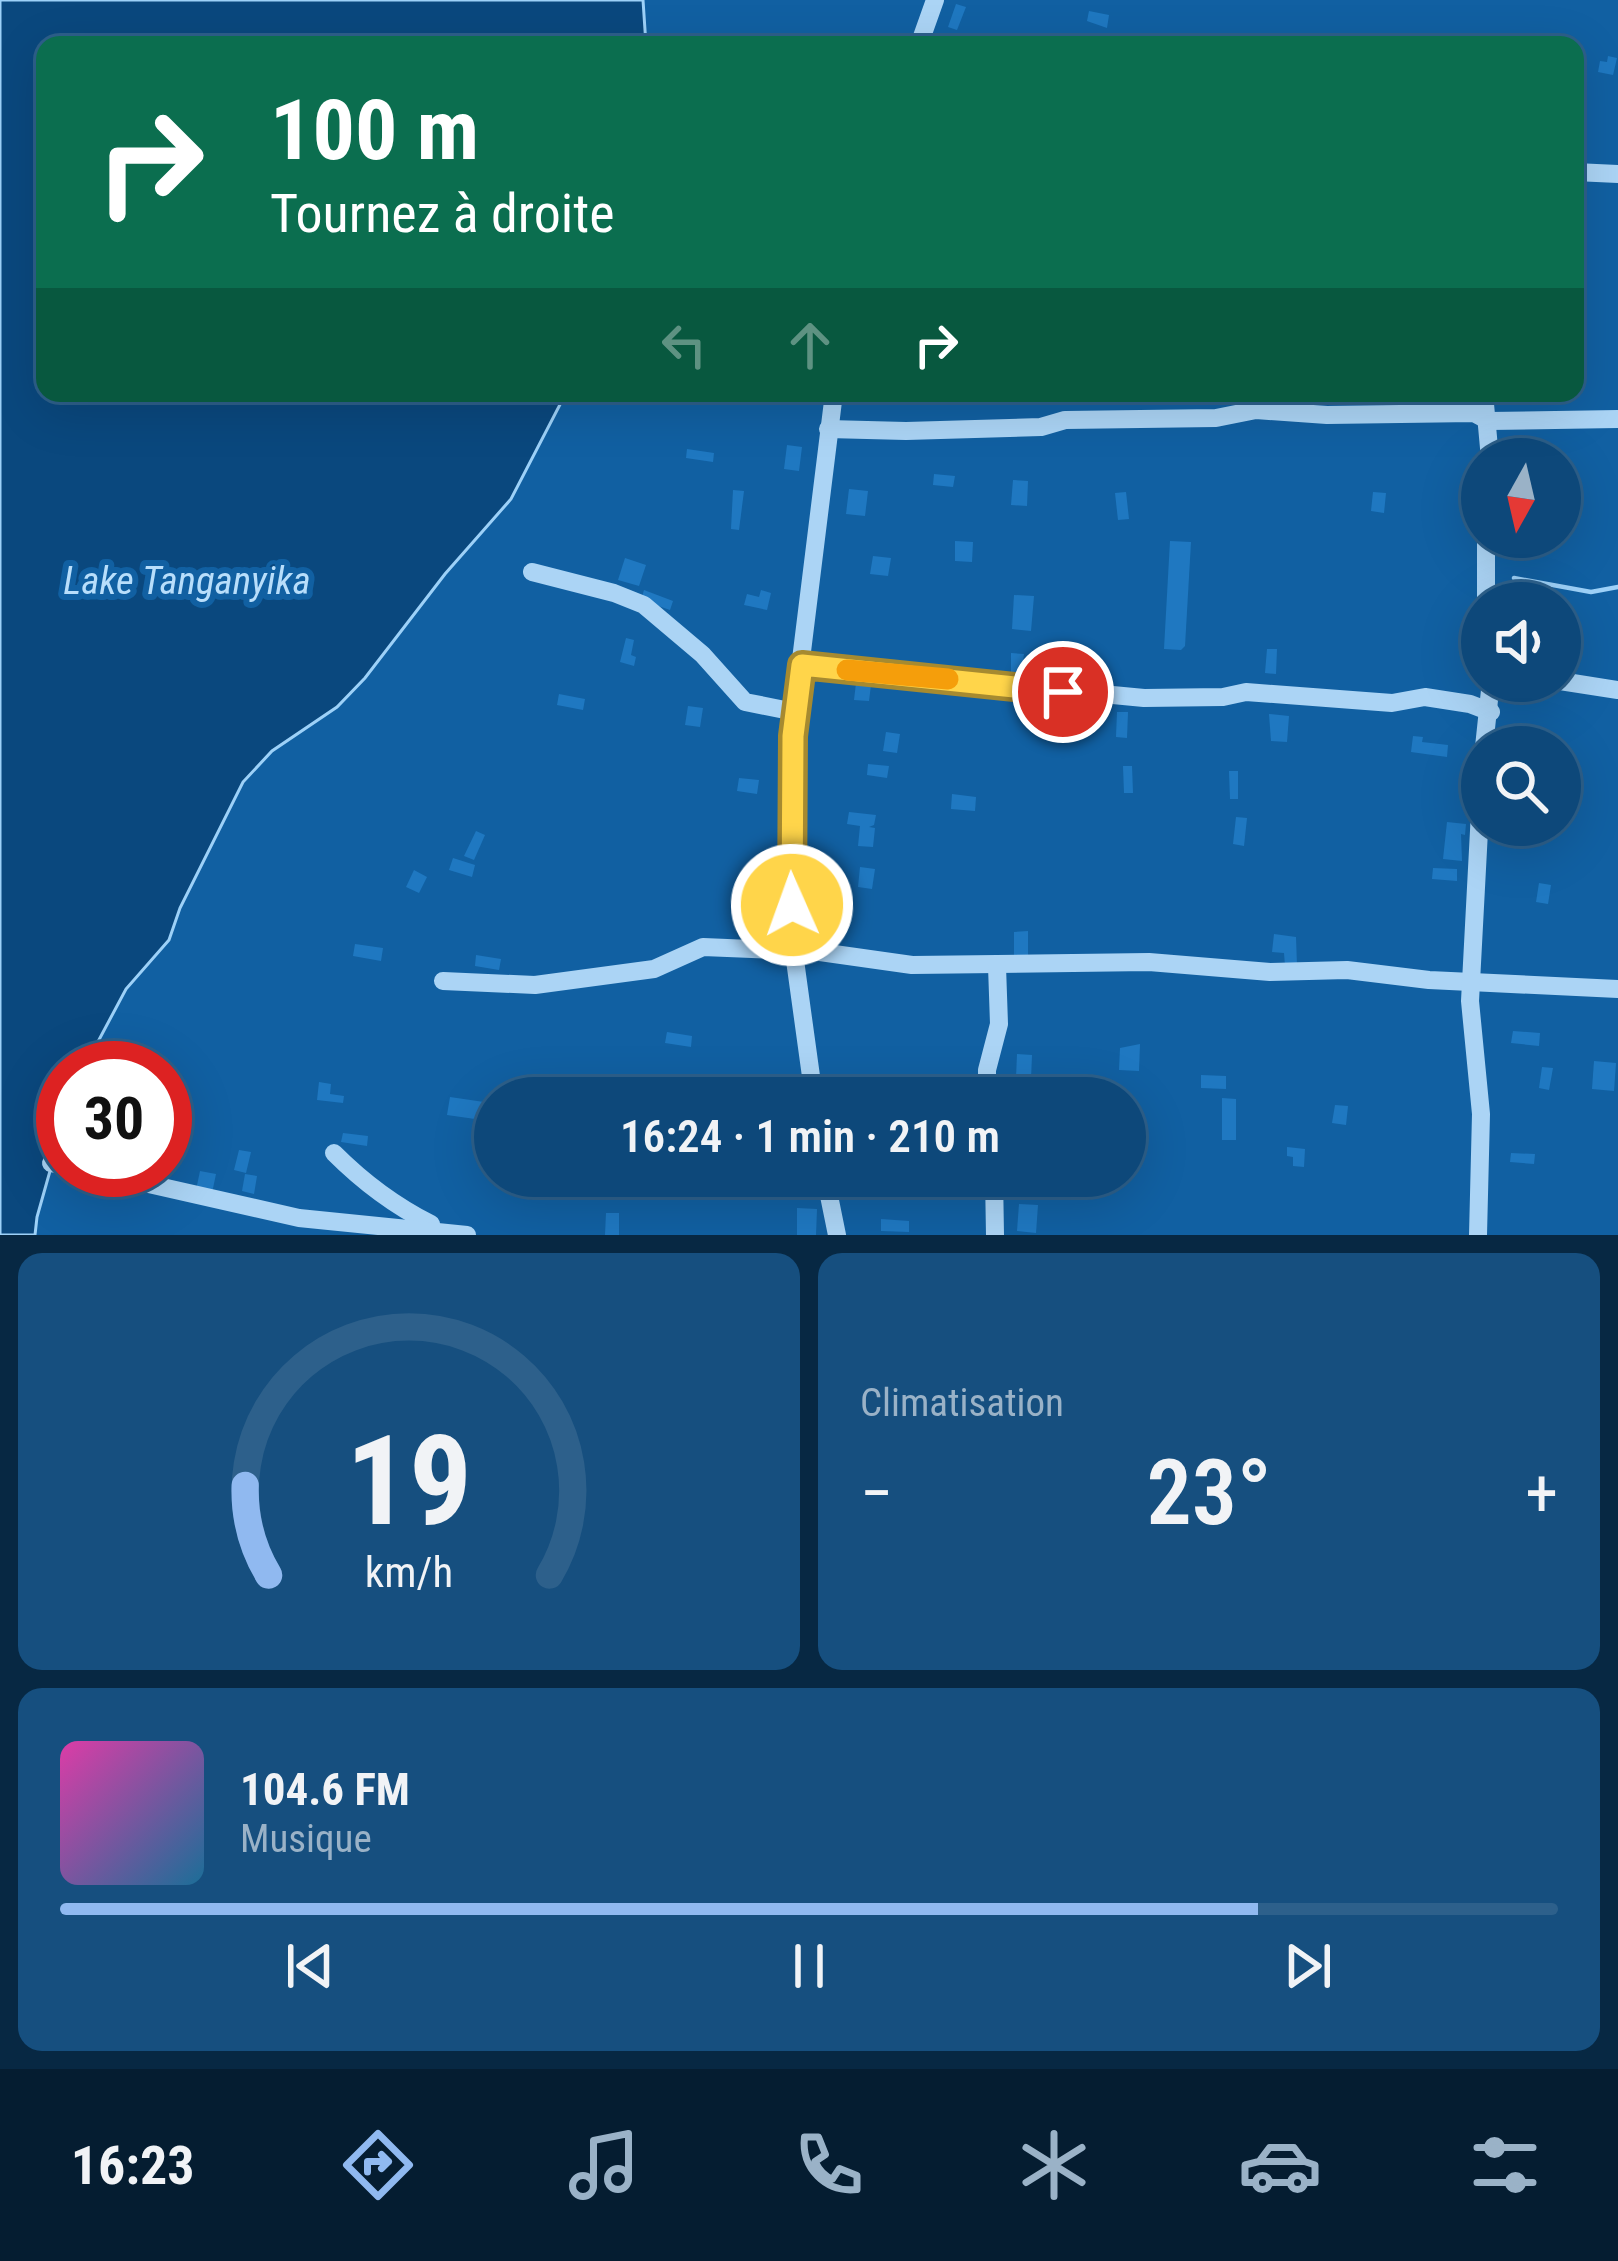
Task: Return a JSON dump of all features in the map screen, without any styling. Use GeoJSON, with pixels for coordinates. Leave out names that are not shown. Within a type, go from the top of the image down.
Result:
{"type":"FeatureCollection","features":[{"type":"Feature","properties":{"kind":"street"},"geometry":{"type":"LineString","coordinates":[[922,36],[935,0]]}},
{"type":"Feature","properties":{"kind":"street"},"geometry":{"type":"LineString","coordinates":[[1584,172],[1618,174]]}},
{"type":"Feature","properties":{"kind":"street"},"geometry":{"type":"LineString","coordinates":[[811,1077],[794,952],[790,825],[795,712],[832,402]]}},
{"type":"Feature","properties":{"kind":"street"},"geometry":{"type":"LineString","coordinates":[[1486,402],[1489,438]]}},
{"type":"Feature","properties":{"kind":"street"},"geometry":{"type":"LineString","coordinates":[[828,429],[1041,428],[1065,420],[1216,418],[1256,410],[1327,415],[1474,413],[1489,421],[1618,419]]}},
{"type":"Feature","properties":{"kind":"street"},"geometry":{"type":"LineString","coordinates":[[532,572],[644,605],[702,654],[746,702],[795,712]]}},
{"type":"Feature","properties":{"kind":"street"},"geometry":{"type":"LineString","coordinates":[[802,665],[1144,698],[1223,697],[1246,692],[1392,703],[1425,697],[1491,712]]}},
{"type":"Feature","properties":{"kind":"street"},"geometry":{"type":"LineString","coordinates":[[1581,684],[1618,690]]}},
{"type":"Feature","properties":{"kind":"street"},"geometry":{"type":"LineString","coordinates":[[1488,726],[1491,702]]}},
{"type":"Feature","properties":{"kind":"street"},"geometry":{"type":"LineString","coordinates":[[1478,1235],[1481,1114],[1470,1018],[1479,846]]}},
{"type":"Feature","properties":{"kind":"street"},"geometry":{"type":"LineString","coordinates":[[443,981],[535,985],[654,969],[703,946],[912,965],[1149,962],[1618,988]]}},
{"type":"Feature","properties":{"kind":"street"},"geometry":{"type":"LineString","coordinates":[[987,1077],[999,1024],[998,966]]}},
{"type":"Feature","properties":{"kind":"street"},"geometry":{"type":"LineString","coordinates":[[334,1154],[401,1209],[446,1232]]}},
{"type":"Feature","properties":{"kind":"street"},"geometry":{"type":"LineString","coordinates":[[192,1194],[299,1218],[467,1235]]}},
{"type":"Feature","properties":{"kind":"street"},"geometry":{"type":"LineString","coordinates":[[829,1197],[837,1235]]}},
{"type":"Feature","properties":{"kind":"street"},"geometry":{"type":"LineString","coordinates":[[994,1197],[995,1235]]}},
{"type":"Feature","properties":{"kind":"water","name":"Lake Tanganyika"},"geometry":{"type":"Polygon","coordinates":[[[0,0],[643,0],[645,36],[36,36],[36,402],[561,402],[511,499],[445,574],[365,678],[337,707],[272,751],[243,782],[180,908],[169,940],[126,989],[98,1041],[36,1041],[36,1197],[43,1197],[35,1235],[0,1235],[0,0]]]}},
{"type":"Feature","properties":{"kind":"building"},"geometry":{"type":"Polygon","coordinates":[[[956,4],[966,7],[957,30],[948,27],[956,4]]]}},
{"type":"Feature","properties":{"kind":"building"},"geometry":{"type":"Polygon","coordinates":[[[1089,11],[1109,15],[1107,28],[1087,21],[1089,11]]]}},
{"type":"Feature","properties":{"kind":"building"},"geometry":{"type":"Polygon","coordinates":[[[1608,56],[1617,58],[1613,75],[1598,72],[1600,61],[1607,62],[1608,56]]]}},
{"type":"Feature","properties":{"kind":"building"},"geometry":{"type":"Polygon","coordinates":[[[787,445],[802,447],[799,471],[784,469],[787,445]]]}},
{"type":"Feature","properties":{"kind":"building"},"geometry":{"type":"Polygon","coordinates":[[[687,449],[714,453],[713,462],[686,458],[687,449]]]}},
{"type":"Feature","properties":{"kind":"building"},"geometry":{"type":"Polygon","coordinates":[[[934,474],[955,476],[953,487],[933,485],[934,474]]]}},
{"type":"Feature","properties":{"kind":"building"},"geometry":{"type":"Polygon","coordinates":[[[1013,480],[1028,481],[1027,506],[1011,505],[1013,480]]]}},
{"type":"Feature","properties":{"kind":"building"},"geometry":{"type":"Polygon","coordinates":[[[849,489],[868,491],[865,516],[846,514],[849,489]]]}},
{"type":"Feature","properties":{"kind":"building"},"geometry":{"type":"Polygon","coordinates":[[[733,490],[744,491],[739,530],[731,529],[733,490]]]}},
{"type":"Feature","properties":{"kind":"building"},"geometry":{"type":"Polygon","coordinates":[[[1126,492],[1129,519],[1118,520],[1115,493],[1126,492]]]}},
{"type":"Feature","properties":{"kind":"building"},"geometry":{"type":"Polygon","coordinates":[[[1373,492],[1386,493],[1384,513],[1371,511],[1373,492]]]}},
{"type":"Feature","properties":{"kind":"building"},"geometry":{"type":"Polygon","coordinates":[[[955,541],[973,542],[972,562],[955,561],[955,541]]]}},
{"type":"Feature","properties":{"kind":"building"},"geometry":{"type":"Polygon","coordinates":[[[1170,541],[1191,542],[1185,646],[1181,650],[1164,649],[1170,541]]]}},
{"type":"Feature","properties":{"kind":"building"},"geometry":{"type":"Polygon","coordinates":[[[873,556],[891,558],[888,576],[870,574],[873,556]]]}},
{"type":"Feature","properties":{"kind":"building"},"geometry":{"type":"Polygon","coordinates":[[[625,558],[646,565],[639,586],[618,580],[625,558]]]}},
{"type":"Feature","properties":{"kind":"building"},"geometry":{"type":"Polygon","coordinates":[[[644,590],[673,601],[670,610],[641,600],[644,590]]]}},
{"type":"Feature","properties":{"kind":"building"},"geometry":{"type":"Polygon","coordinates":[[[761,590],[771,593],[767,610],[744,605],[747,594],[759,597],[761,590]]]}},
{"type":"Feature","properties":{"kind":"building"},"geometry":{"type":"Polygon","coordinates":[[[1014,595],[1034,596],[1031,631],[1012,629],[1014,595]]]}},
{"type":"Feature","properties":{"kind":"building"},"geometry":{"type":"Polygon","coordinates":[[[626,638],[634,640],[634,666],[620,662],[626,638]]]}},
{"type":"Feature","properties":{"kind":"building"},"geometry":{"type":"Polygon","coordinates":[[[1267,649],[1277,649],[1276,674],[1265,673],[1267,649]]]}},
{"type":"Feature","properties":{"kind":"building"},"geometry":{"type":"Polygon","coordinates":[[[1011,653],[1024,654],[1022,668],[1029,669],[1028,681],[1011,680],[1011,653]]]}},
{"type":"Feature","properties":{"kind":"building"},"geometry":{"type":"Polygon","coordinates":[[[865,676],[870,677],[869,701],[854,700],[856,683],[864,685],[865,676]]]}},
{"type":"Feature","properties":{"kind":"building"},"geometry":{"type":"Polygon","coordinates":[[[559,694],[585,699],[583,710],[557,705],[559,694]]]}},
{"type":"Feature","properties":{"kind":"building"},"geometry":{"type":"Polygon","coordinates":[[[688,706],[703,708],[700,727],[685,725],[688,706]]]}},
{"type":"Feature","properties":{"kind":"building"},"geometry":{"type":"Polygon","coordinates":[[[1117,712],[1128,712],[1127,738],[1116,737],[1117,712]]]}},
{"type":"Feature","properties":{"kind":"building"},"geometry":{"type":"Polygon","coordinates":[[[1269,714],[1289,716],[1287,742],[1271,741],[1269,714]]]}},
{"type":"Feature","properties":{"kind":"building"},"geometry":{"type":"Polygon","coordinates":[[[886,732],[900,734],[897,753],[883,751],[886,732]]]}},
{"type":"Feature","properties":{"kind":"building"},"geometry":{"type":"Polygon","coordinates":[[[1413,736],[1448,745],[1447,757],[1411,752],[1413,736]]]}},
{"type":"Feature","properties":{"kind":"building"},"geometry":{"type":"Polygon","coordinates":[[[868,764],[889,766],[887,778],[867,775],[868,764]]]}},
{"type":"Feature","properties":{"kind":"building"},"geometry":{"type":"Polygon","coordinates":[[[1123,766],[1132,766],[1133,793],[1124,793],[1123,766]]]}},
{"type":"Feature","properties":{"kind":"building"},"geometry":{"type":"Polygon","coordinates":[[[1229,771],[1238,771],[1238,799],[1230,799],[1229,771]]]}},
{"type":"Feature","properties":{"kind":"building"},"geometry":{"type":"Polygon","coordinates":[[[739,778],[759,780],[757,794],[737,791],[739,778]]]}},
{"type":"Feature","properties":{"kind":"building"},"geometry":{"type":"Polygon","coordinates":[[[952,794],[976,797],[975,811],[951,809],[952,794]]]}},
{"type":"Feature","properties":{"kind":"building"},"geometry":{"type":"Polygon","coordinates":[[[849,812],[876,815],[869,827],[875,828],[873,847],[858,846],[860,826],[847,824],[849,812]]]}},
{"type":"Feature","properties":{"kind":"building"},"geometry":{"type":"Polygon","coordinates":[[[1236,817],[1247,818],[1244,846],[1233,844],[1236,817]]]}},
{"type":"Feature","properties":{"kind":"building"},"geometry":{"type":"Polygon","coordinates":[[[1447,822],[1461,823],[1462,861],[1443,859],[1447,822]]]}},
{"type":"Feature","properties":{"kind":"building"},"geometry":{"type":"Polygon","coordinates":[[[476,831],[485,835],[474,860],[464,856],[476,831]]]}},
{"type":"Feature","properties":{"kind":"building"},"geometry":{"type":"Polygon","coordinates":[[[453,858],[475,865],[472,877],[449,870],[453,858]]]}},
{"type":"Feature","properties":{"kind":"building"},"geometry":{"type":"Polygon","coordinates":[[[860,867],[875,869],[872,889],[858,887],[860,867]]]}},
{"type":"Feature","properties":{"kind":"building"},"geometry":{"type":"Polygon","coordinates":[[[1433,868],[1457,869],[1457,881],[1432,879],[1433,868]]]}},
{"type":"Feature","properties":{"kind":"building"},"geometry":{"type":"Polygon","coordinates":[[[414,870],[427,877],[419,893],[406,887],[414,870]]]}},
{"type":"Feature","properties":{"kind":"building"},"geometry":{"type":"Polygon","coordinates":[[[1539,883],[1551,885],[1548,904],[1536,902],[1539,883]]]}},
{"type":"Feature","properties":{"kind":"building"},"geometry":{"type":"Polygon","coordinates":[[[1028,931],[1028,955],[1014,955],[1014,932],[1028,931]]]}},
{"type":"Feature","properties":{"kind":"building"},"geometry":{"type":"Polygon","coordinates":[[[1274,934],[1296,937],[1297,966],[1285,966],[1284,953],[1272,952],[1274,934]]]}},
{"type":"Feature","properties":{"kind":"building"},"geometry":{"type":"Polygon","coordinates":[[[355,944],[383,948],[381,961],[353,956],[355,944]]]}},
{"type":"Feature","properties":{"kind":"building"},"geometry":{"type":"Polygon","coordinates":[[[476,955],[501,959],[499,970],[475,966],[476,955]]]}},
{"type":"Feature","properties":{"kind":"building"},"geometry":{"type":"Polygon","coordinates":[[[1513,1031],[1540,1033],[1539,1046],[1511,1043],[1513,1031]]]}},
{"type":"Feature","properties":{"kind":"building"},"geometry":{"type":"Polygon","coordinates":[[[667,1032],[692,1036],[691,1047],[665,1043],[667,1032]]]}},
{"type":"Feature","properties":{"kind":"building"},"geometry":{"type":"Polygon","coordinates":[[[1140,1044],[1139,1071],[1119,1070],[1120,1048],[1140,1044]]]}},
{"type":"Feature","properties":{"kind":"building"},"geometry":{"type":"Polygon","coordinates":[[[1017,1054],[1032,1055],[1031,1077],[1016,1077],[1017,1054]]]}},
{"type":"Feature","properties":{"kind":"building"},"geometry":{"type":"Polygon","coordinates":[[[1594,1061],[1616,1063],[1614,1091],[1592,1089],[1594,1061]]]}},
{"type":"Feature","properties":{"kind":"building"},"geometry":{"type":"Polygon","coordinates":[[[1542,1067],[1553,1068],[1549,1090],[1539,1088],[1542,1067]]]}},
{"type":"Feature","properties":{"kind":"building"},"geometry":{"type":"Polygon","coordinates":[[[1201,1075],[1226,1076],[1226,1089],[1201,1088],[1201,1075]]]}},
{"type":"Feature","properties":{"kind":"building"},"geometry":{"type":"Polygon","coordinates":[[[319,1082],[331,1084],[330,1094],[344,1096],[343,1103],[317,1100],[319,1082]]]}},
{"type":"Feature","properties":{"kind":"building"},"geometry":{"type":"Polygon","coordinates":[[[450,1097],[474,1101],[474,1119],[447,1115],[450,1097]]]}},
{"type":"Feature","properties":{"kind":"building"},"geometry":{"type":"Polygon","coordinates":[[[1222,1098],[1236,1099],[1236,1140],[1222,1140],[1222,1098]]]}},
{"type":"Feature","properties":{"kind":"building"},"geometry":{"type":"Polygon","coordinates":[[[1335,1105],[1348,1106],[1346,1125],[1332,1123],[1335,1105]]]}},
{"type":"Feature","properties":{"kind":"building"},"geometry":{"type":"Polygon","coordinates":[[[343,1133],[368,1136],[367,1146],[341,1142],[343,1133]]]}},
{"type":"Feature","properties":{"kind":"building"},"geometry":{"type":"Polygon","coordinates":[[[1287,1147],[1305,1149],[1304,1167],[1293,1166],[1287,1147]]]}},
{"type":"Feature","properties":{"kind":"building"},"geometry":{"type":"Polygon","coordinates":[[[239,1150],[251,1152],[246,1173],[234,1170],[239,1150]]]}},
{"type":"Feature","properties":{"kind":"building"},"geometry":{"type":"Polygon","coordinates":[[[1511,1153],[1535,1154],[1534,1164],[1510,1162],[1511,1153]]]}},
{"type":"Feature","properties":{"kind":"building"},"geometry":{"type":"Polygon","coordinates":[[[200,1171],[216,1174],[212,1193],[196,1190],[200,1171]]]}},
{"type":"Feature","properties":{"kind":"building"},"geometry":{"type":"Polygon","coordinates":[[[245,1174],[257,1176],[254,1194],[242,1191],[245,1174]]]}},
{"type":"Feature","properties":{"kind":"building"},"geometry":{"type":"Polygon","coordinates":[[[1019,1204],[1038,1205],[1036,1233],[1017,1231],[1019,1204]]]}},
{"type":"Feature","properties":{"kind":"building"},"geometry":{"type":"Polygon","coordinates":[[[797,1208],[817,1209],[816,1235],[797,1235],[797,1208]]]}},
{"type":"Feature","properties":{"kind":"building"},"geometry":{"type":"Polygon","coordinates":[[[606,1213],[619,1213],[619,1235],[605,1235],[606,1213]]]}},
{"type":"Feature","properties":{"kind":"building"},"geometry":{"type":"Polygon","coordinates":[[[881,1219],[909,1221],[909,1232],[881,1231],[881,1219]]]}},
{"type":"Feature","properties":{"kind":"waterway"},"geometry":{"type":"LineString","coordinates":[[1514,578],[1591,592],[1618,587]]}},
{"type":"Feature","properties":{"kind":"slow traffic"},"geometry":{"type":"LineString","coordinates":[[847,670],[948,679]]}},
{"type":"Feature","properties":{"kind":"route"},"geometry":{"type":"LineString","coordinates":[[792,905],[793,736],[802,665],[1063,692]]}}]}
